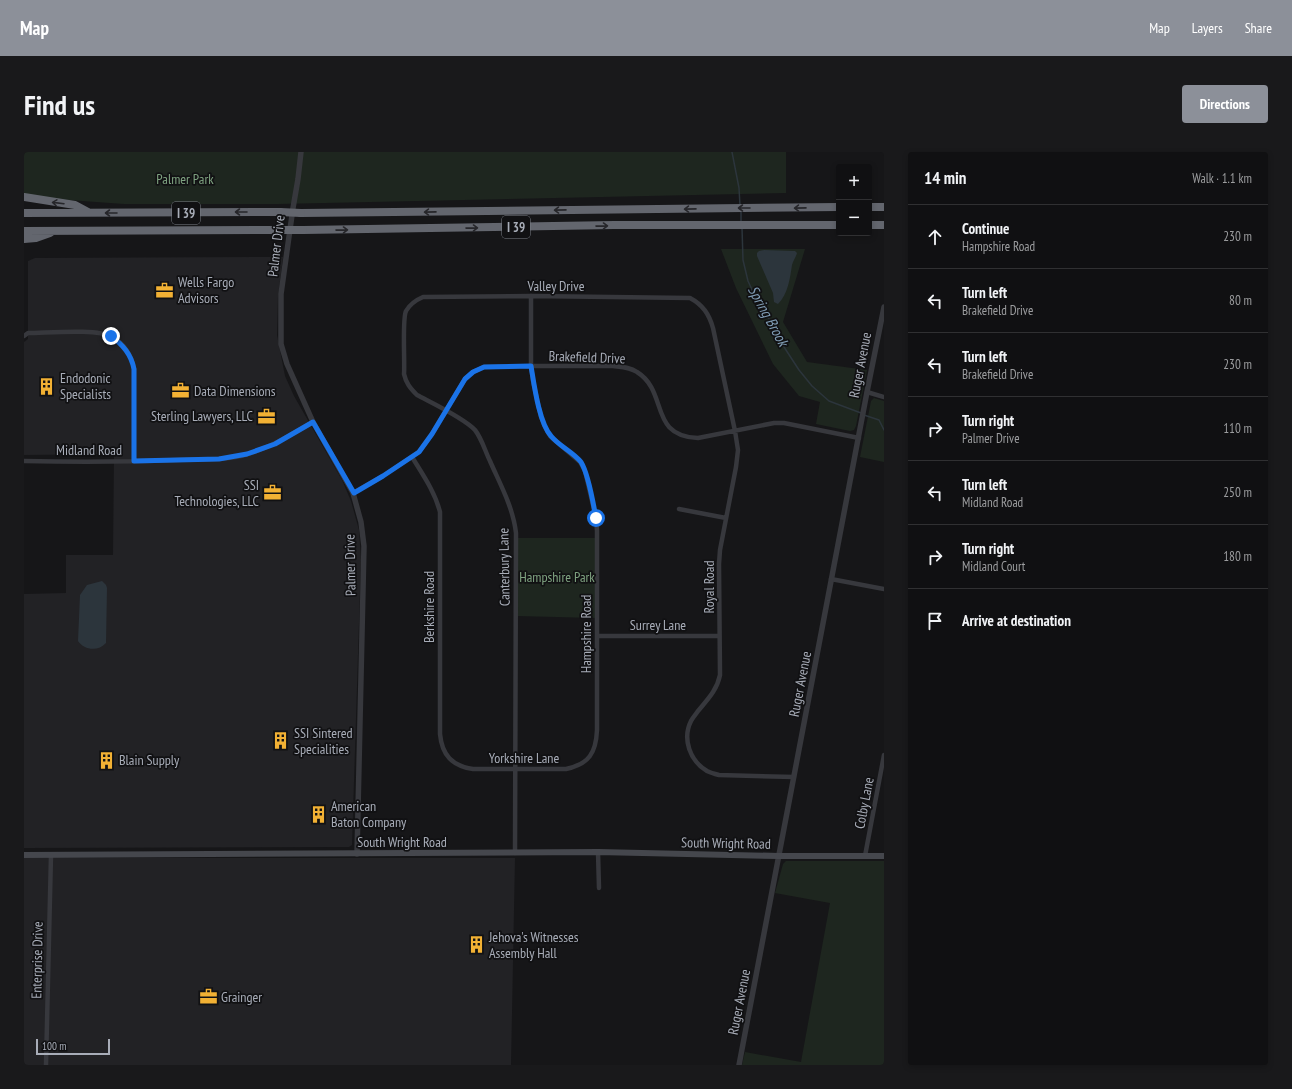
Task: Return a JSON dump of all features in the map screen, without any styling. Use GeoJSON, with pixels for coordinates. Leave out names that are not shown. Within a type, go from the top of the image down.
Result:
{"type":"FeatureCollection","features":[{"type":"Feature","properties":{"kind":"highway"},"geometry":{"type":"LineString","coordinates":[[24,197],[75,205],[91,213]]}},
{"type":"Feature","properties":{"kind":"highway","name":"I 39"},"geometry":{"type":"LineString","coordinates":[[24,213],[301,213],[836,207]]}},
{"type":"Feature","properties":{"kind":"highway"},"geometry":{"type":"LineString","coordinates":[[872,207],[884,207]]}},
{"type":"Feature","properties":{"kind":"highway"},"geometry":{"type":"LineString","coordinates":[[872,225],[884,224]]}},
{"type":"Feature","properties":{"kind":"highway","name":"I 39"},"geometry":{"type":"LineString","coordinates":[[24,231],[303,230],[614,225],[836,225]]}},
{"type":"Feature","properties":{"kind":"highway"},"geometry":{"type":"LineString","coordinates":[[24,239],[36,238],[55,231]]}},
{"type":"Feature","properties":{"kind":"main road","name":"South Wright Road"},"geometry":{"type":"LineString","coordinates":[[24,855],[598,852],[779,856],[884,856]]}},
{"type":"Feature","properties":{"kind":"street","name":"Palmer Drive"},"geometry":{"type":"LineString","coordinates":[[301,152],[281,294],[281,344],[290,370],[313,422],[354,493],[361,522],[364,546],[357,854]]}},
{"type":"Feature","properties":{"kind":"street","name":"Valley Drive"},"geometry":{"type":"LineString","coordinates":[[411,305],[416,300],[423,297],[531,296],[690,298],[701,305]]}},
{"type":"Feature","properties":{"kind":"street","name":"Hampshire Road"},"geometry":{"type":"LineString","coordinates":[[531,296],[531,366],[541,417],[550,436],[580,462],[585,471],[596,518],[598,636],[597,741],[594,750]]}},
{"type":"Feature","properties":{"kind":"street","name":"Canterbury Lane"},"geometry":{"type":"LineString","coordinates":[[411,305],[405,315],[404,374],[406,382],[410,389],[417,395],[466,423],[475,430],[512,510],[515,521],[515,853]]}},
{"type":"Feature","properties":{"kind":"street","name":"Royal Road"},"geometry":{"type":"LineString","coordinates":[[701,305],[710,317],[713,328],[738,450],[719,564],[720,674],[714,692],[691,720],[687,731],[688,743],[691,755],[698,764],[708,772],[719,775],[794,777]]}},
{"type":"Feature","properties":{"kind":"street","name":"Ruger Avenue"},"geometry":{"type":"LineString","coordinates":[[739,1065],[884,307]]}},
{"type":"Feature","properties":{"kind":"street"},"geometry":{"type":"LineString","coordinates":[[24,336],[28,334],[95,332],[111,336],[124,346],[132,361],[134,369],[134,461]]}},
{"type":"Feature","properties":{"kind":"street","name":"Brakefield Drive"},"geometry":{"type":"LineString","coordinates":[[354,493],[419,452],[432,434],[465,379],[473,372],[484,367],[626,367],[637,372],[646,379],[653,389],[664,421],[679,435],[688,438],[698,438],[765,424],[784,423],[859,438]]}},
{"type":"Feature","properties":{"kind":"street"},"geometry":{"type":"LineString","coordinates":[[867,392],[884,397]]}},
{"type":"Feature","properties":{"kind":"street","name":"Midland Road"},"geometry":{"type":"LineString","coordinates":[[24,461],[219,459],[247,454],[275,444],[313,422]]}},
{"type":"Feature","properties":{"kind":"street","name":"Berkshire Road"},"geometry":{"type":"LineString","coordinates":[[412,457],[438,502],[440,512],[440,734],[443,750],[450,760]]}},
{"type":"Feature","properties":{"kind":"street"},"geometry":{"type":"LineString","coordinates":[[679,509],[726,518]]}},
{"type":"Feature","properties":{"kind":"street"},"geometry":{"type":"LineString","coordinates":[[832,579],[884,589]]}},
{"type":"Feature","properties":{"kind":"street","name":"Surrey Lane"},"geometry":{"type":"LineString","coordinates":[[598,636],[719,636]]}},
{"type":"Feature","properties":{"kind":"street","name":"Yorkshire Lane"},"geometry":{"type":"LineString","coordinates":[[450,760],[463,768],[473,769],[566,769],[575,767],[582,763],[589,758],[594,750]]}},
{"type":"Feature","properties":{"kind":"street","name":"Colby Lane"},"geometry":{"type":"LineString","coordinates":[[865,856],[882,777],[884,755]]}},
{"type":"Feature","properties":{"kind":"street"},"geometry":{"type":"LineString","coordinates":[[598,852],[599,888]]}},
{"type":"Feature","properties":{"kind":"street","name":"Enterprise Drive"},"geometry":{"type":"LineString","coordinates":[[46,1065],[51,855]]}},
{"type":"Feature","properties":{"kind":"shaded area"},"geometry":{"type":"Polygon","coordinates":[[[759,251],[795,251],[797,253],[792,265],[786,291],[778,304],[774,302],[773,293],[757,256],[759,251]]]}},
{"type":"Feature","properties":{"kind":"shaded area"},"geometry":{"type":"Polygon","coordinates":[[[283,257],[278,297],[277,335],[285,376],[294,396],[342,480],[351,501],[359,530],[361,559],[352,845],[349,847],[24,848],[24,594],[66,593],[66,555],[113,555],[114,454],[24,455],[24,342],[28,339],[28,261],[35,258],[283,257]]]}},
{"type":"Feature","properties":{"kind":"shaded area"},"geometry":{"type":"Polygon","coordinates":[[[102,581],[107,588],[106,643],[99,648],[91,649],[87,648],[78,641],[80,595],[87,585],[102,581]]]}},
{"type":"Feature","properties":{"kind":"shaded area"},"geometry":{"type":"Polygon","coordinates":[[[24,858],[515,858],[511,1065],[24,1065],[24,858]]]}},
{"type":"Feature","properties":{"kind":"green space","name":"Palmer Park"},"geometry":{"type":"Polygon","coordinates":[[[24,152],[786,152],[786,193],[278,204],[124,204],[24,196],[24,152]]]}},
{"type":"Feature","properties":{"kind":"green space"},"geometry":{"type":"Polygon","coordinates":[[[721,249],[805,249],[783,322],[807,362],[867,370],[854,430],[850,431],[816,424],[820,402],[799,396],[773,364],[736,288],[721,249]]]}},
{"type":"Feature","properties":{"kind":"green space"},"geometry":{"type":"Polygon","coordinates":[[[874,398],[884,401],[884,462],[860,457],[871,401],[874,398]]]}},
{"type":"Feature","properties":{"kind":"green space","name":"Hampshire Park"},"geometry":{"type":"Polygon","coordinates":[[[518,538],[596,538],[595,618],[517,616],[518,538]]]}},
{"type":"Feature","properties":{"kind":"green space"},"geometry":{"type":"Polygon","coordinates":[[[786,861],[884,861],[884,1065],[742,1065],[745,1052],[801,1062],[830,903],[775,893],[783,864],[786,861]]]}},
{"type":"Feature","properties":{"kind":"waterway","name":"Spring Brook"},"geometry":{"type":"LineString","coordinates":[[732,152],[739,188],[740,206]]}},
{"type":"Feature","properties":{"kind":"waterway","name":"Spring Brook"},"geometry":{"type":"LineString","coordinates":[[741,212],[741,222]]}},
{"type":"Feature","properties":{"kind":"waterway","name":"Spring Brook"},"geometry":{"type":"LineString","coordinates":[[742,228],[743,260],[748,281],[760,307],[772,323],[784,347],[799,370],[812,386],[829,401],[861,413]]}},
{"type":"Feature","properties":{"kind":"waterway","name":"Spring Brook"},"geometry":{"type":"LineString","coordinates":[[864,415],[879,420],[884,430]]}},
{"type":"Feature","properties":{"kind":"place","name":"Wells Fargo Advisors"},"geometry":{"type":"Point","coordinates":[165,290]}},
{"type":"Feature","properties":{"kind":"place","name":"Endodonic Specialists"},"geometry":{"type":"Point","coordinates":[47,386]}},
{"type":"Feature","properties":{"kind":"place","name":"Data Dimensions"},"geometry":{"type":"Point","coordinates":[181,391]}},
{"type":"Feature","properties":{"kind":"place","name":"Sterling Lawyers, LLC"},"geometry":{"type":"Point","coordinates":[266,416]}},
{"type":"Feature","properties":{"kind":"place","name":"SSI Technologies, LLC"},"geometry":{"type":"Point","coordinates":[272,493]}},
{"type":"Feature","properties":{"kind":"place","name":"SSI Sintered Specialities"},"geometry":{"type":"Point","coordinates":[281,741]}},
{"type":"Feature","properties":{"kind":"place","name":"Blain Supply"},"geometry":{"type":"Point","coordinates":[106,760]}},
{"type":"Feature","properties":{"kind":"place","name":"American Baton Company"},"geometry":{"type":"Point","coordinates":[318,814]}},
{"type":"Feature","properties":{"kind":"place","name":"Jehova's Witnesses Assembly Hall"},"geometry":{"type":"Point","coordinates":[476,945]}},
{"type":"Feature","properties":{"kind":"place","name":"Grainger"},"geometry":{"type":"Point","coordinates":[208,997]}},
{"type":"Feature","properties":{"kind":"route"},"geometry":{"type":"LineString","coordinates":[[111,336],[124,346],[132,361],[134,369],[134,461],[219,459],[234,457],[275,444],[313,422],[354,493],[419,452],[432,434],[465,379],[473,372],[484,367],[531,366],[541,417],[545,427],[550,436],[580,462],[585,471],[596,518]]}}]}
